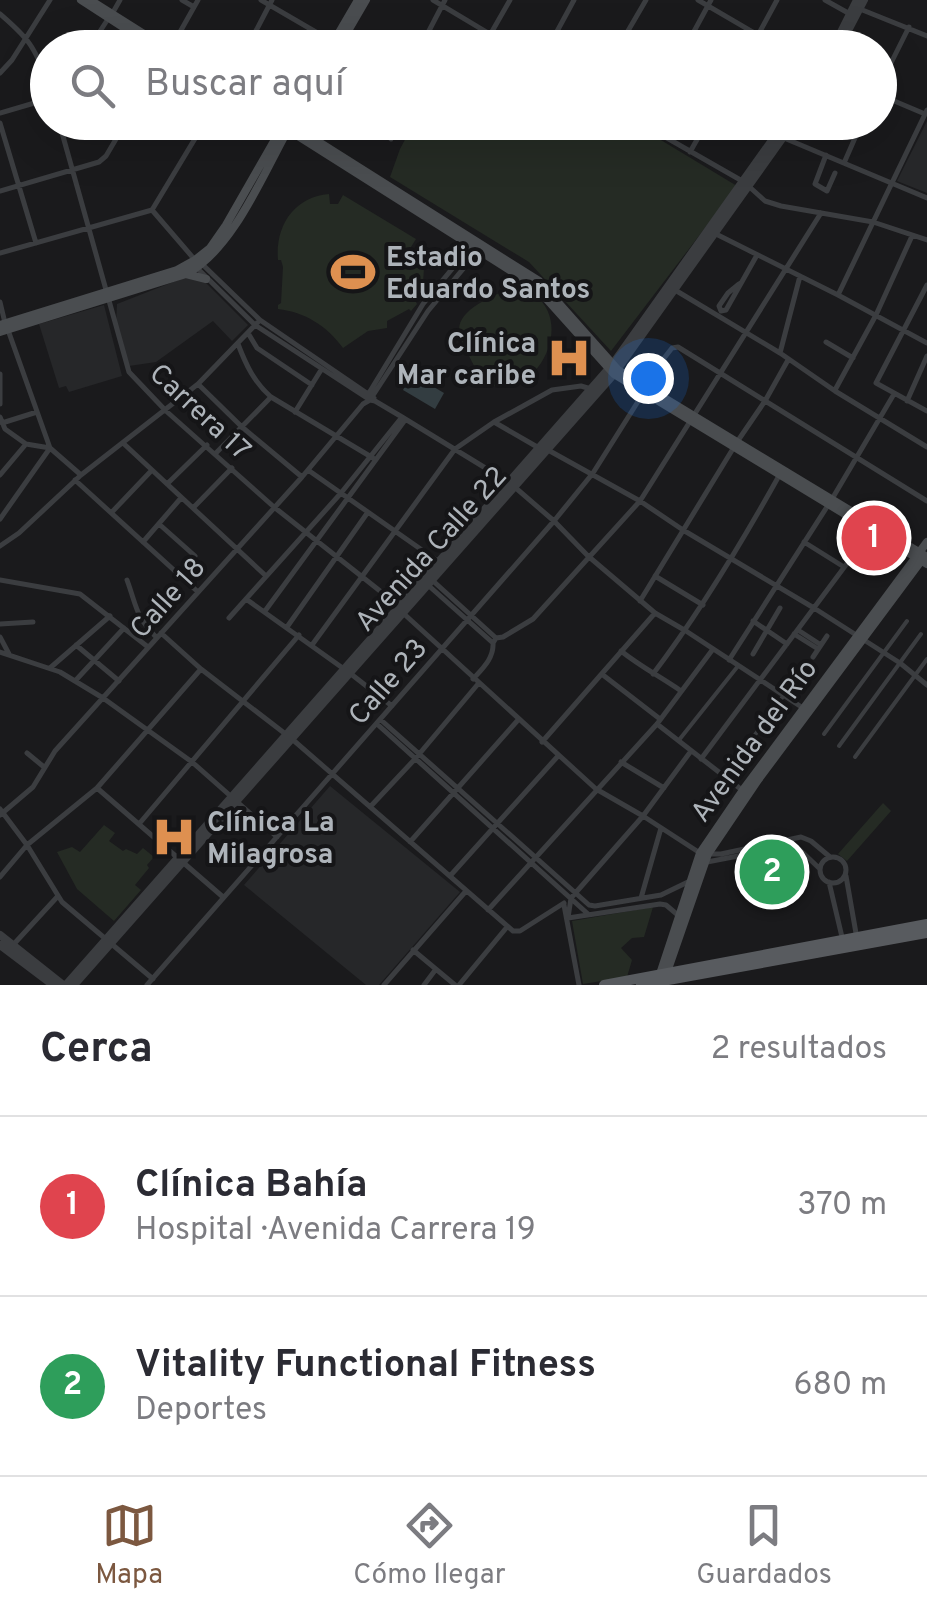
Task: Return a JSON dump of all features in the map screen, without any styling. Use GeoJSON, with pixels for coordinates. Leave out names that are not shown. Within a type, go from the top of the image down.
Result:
{"type":"FeatureCollection","features":[{"type":"Feature","properties":{"kind":"main road"},"geometry":{"type":"LineString","coordinates":[[80,0],[135,30]]}},
{"type":"Feature","properties":{"kind":"main road"},"geometry":{"type":"LineString","coordinates":[[90,0],[129,30]]}},
{"type":"Feature","properties":{"kind":"main road"},"geometry":{"type":"LineString","coordinates":[[342,30],[358,0]]}},
{"type":"Feature","properties":{"kind":"main road"},"geometry":{"type":"LineString","coordinates":[[345,30],[366,0]]}},
{"type":"Feature","properties":{"kind":"main road"},"geometry":{"type":"LineString","coordinates":[[3,328],[186,274],[214,253],[233,228],[278,140]]}},
{"type":"Feature","properties":{"kind":"main road"},"geometry":{"type":"LineString","coordinates":[[311,140],[536,286],[613,370],[692,418]]}},
{"type":"Feature","properties":{"kind":"main road"},"geometry":{"type":"LineString","coordinates":[[108,296],[198,264]]}},
{"type":"Feature","properties":{"kind":"main road"},"geometry":{"type":"LineString","coordinates":[[186,274],[206,279]]}},
{"type":"Feature","properties":{"kind":"main road"},"geometry":{"type":"LineString","coordinates":[[613,370],[923,557]]}},
{"type":"Feature","properties":{"kind":"main road"},"geometry":{"type":"LineString","coordinates":[[735,444],[872,530],[923,557]]}},
{"type":"Feature","properties":{"kind":"main road","name":"Avenida del Río"},"geometry":{"type":"LineString","coordinates":[[661,980],[690,881],[704,856],[745,793],[923,557],[927,542]]}},
{"type":"Feature","properties":{"kind":"main road","name":"Avenida del Río"},"geometry":{"type":"LineString","coordinates":[[661,980],[704,856]]}},
{"type":"Feature","properties":{"kind":"main road"},"geometry":{"type":"LineString","coordinates":[[858,942],[927,924]]}},
{"type":"Feature","properties":{"kind":"main road"},"geometry":{"type":"LineString","coordinates":[[641,985],[843,944],[927,933]]}},
{"type":"Feature","properties":{"kind":"main road"},"geometry":{"type":"LineString","coordinates":[[604,985],[661,980]]}},
{"type":"Feature","properties":{"kind":"street"},"geometry":{"type":"LineString","coordinates":[[0,73],[50,0]]}},
{"type":"Feature","properties":{"kind":"street"},"geometry":{"type":"LineString","coordinates":[[101,30],[120,0]]}},
{"type":"Feature","properties":{"kind":"street"},"geometry":{"type":"LineString","coordinates":[[179,30],[196,3],[182,0]]}},
{"type":"Feature","properties":{"kind":"street"},"geometry":{"type":"LineString","coordinates":[[261,0],[311,30]]}},
{"type":"Feature","properties":{"kind":"street"},"geometry":{"type":"LineString","coordinates":[[432,0],[484,30]]}},
{"type":"Feature","properties":{"kind":"street"},"geometry":{"type":"LineString","coordinates":[[492,30],[510,0]]}},
{"type":"Feature","properties":{"kind":"street"},"geometry":{"type":"LineString","coordinates":[[558,30],[574,0]]}},
{"type":"Feature","properties":{"kind":"street"},"geometry":{"type":"LineString","coordinates":[[628,30],[646,0]]}},
{"type":"Feature","properties":{"kind":"street"},"geometry":{"type":"LineString","coordinates":[[698,0],[752,30]]}},
{"type":"Feature","properties":{"kind":"street"},"geometry":{"type":"LineString","coordinates":[[760,30],[777,0]]}},
{"type":"Feature","properties":{"kind":"street"},"geometry":{"type":"LineString","coordinates":[[825,0],[850,14]]}},
{"type":"Feature","properties":{"kind":"street"},"geometry":{"type":"LineString","coordinates":[[257,30],[271,3]]}},
{"type":"Feature","properties":{"kind":"street"},"geometry":{"type":"LineString","coordinates":[[429,30],[443,3]]}},
{"type":"Feature","properties":{"kind":"street"},"geometry":{"type":"LineString","coordinates":[[695,30],[709,3]]}},
{"type":"Feature","properties":{"kind":"street"},"geometry":{"type":"LineString","coordinates":[[843,30],[860,3]]}},
{"type":"Feature","properties":{"kind":"street"},"geometry":{"type":"LineString","coordinates":[[860,3],[927,36]]}},
{"type":"Feature","properties":{"kind":"street"},"geometry":{"type":"LineString","coordinates":[[846,30],[860,3]]}},
{"type":"Feature","properties":{"kind":"street"},"geometry":{"type":"LineString","coordinates":[[0,14],[30,42]]}},
{"type":"Feature","properties":{"kind":"street"},"geometry":{"type":"LineString","coordinates":[[897,50],[908,28]]}},
{"type":"Feature","properties":{"kind":"street"},"geometry":{"type":"LineString","coordinates":[[838,294],[926,112],[897,101]]}},
{"type":"Feature","properties":{"kind":"street"},"geometry":{"type":"LineString","coordinates":[[0,114],[30,105]]}},
{"type":"Feature","properties":{"kind":"street"},"geometry":{"type":"LineString","coordinates":[[0,123],[36,244]]}},
{"type":"Feature","properties":{"kind":"street","name":"Carrera 17"},"geometry":{"type":"LineString","coordinates":[[65,140],[126,366],[166,411],[304,533],[401,610],[596,789],[704,856]]}},
{"type":"Feature","properties":{"kind":"street"},"geometry":{"type":"LineString","coordinates":[[0,191],[99,162],[115,140]]}},
{"type":"Feature","properties":{"kind":"street"},"geometry":{"type":"LineString","coordinates":[[0,253],[152,210],[194,140]]}},
{"type":"Feature","properties":{"kind":"street"},"geometry":{"type":"LineString","coordinates":[[670,140],[746,184],[765,201],[874,222],[927,240]]}},
{"type":"Feature","properties":{"kind":"street"},"geometry":{"type":"LineString","coordinates":[[690,152],[697,140]]}},
{"type":"Feature","properties":{"kind":"street","name":"Avenida Calle 22"},"geometry":{"type":"LineString","coordinates":[[543,449],[591,389],[613,370],[774,140]]}},
{"type":"Feature","properties":{"kind":"street","name":"Avenida Calle 22"},"geometry":{"type":"LineString","coordinates":[[746,184],[782,140]]}},
{"type":"Feature","properties":{"kind":"street"},"geometry":{"type":"LineString","coordinates":[[789,140],[927,198]]}},
{"type":"Feature","properties":{"kind":"street"},"geometry":{"type":"LineString","coordinates":[[844,163],[854,140]]}},
{"type":"Feature","properties":{"kind":"street"},"geometry":{"type":"LineString","coordinates":[[826,156],[815,184],[826,190],[835,172]]}},
{"type":"Feature","properties":{"kind":"street"},"geometry":{"type":"LineString","coordinates":[[152,210],[198,264],[257,323],[369,399]]}},
{"type":"Feature","properties":{"kind":"street"},"geometry":{"type":"LineString","coordinates":[[494,641],[532,619],[640,501],[820,213]]}},
{"type":"Feature","properties":{"kind":"street"},"geometry":{"type":"LineString","coordinates":[[712,232],[927,343]]}},
{"type":"Feature","properties":{"kind":"street","name":"Avenida Calle 22"},"geometry":{"type":"LineString","coordinates":[[74,985],[613,370],[675,290],[712,232]]}},
{"type":"Feature","properties":{"kind":"street"},"geometry":{"type":"LineString","coordinates":[[835,390],[912,236]]}},
{"type":"Feature","properties":{"kind":"street","name":"Calle 18"},"geometry":{"type":"LineString","coordinates":[[1,812],[34,788],[55,752],[369,399],[423,304],[478,245]]}},
{"type":"Feature","properties":{"kind":"street"},"geometry":{"type":"LineString","coordinates":[[739,284],[723,299],[721,311],[726,310],[757,255]]}},
{"type":"Feature","properties":{"kind":"street"},"geometry":{"type":"LineString","coordinates":[[198,264],[206,279],[257,323],[322,370],[512,485],[640,602],[806,710]]}},
{"type":"Feature","properties":{"kind":"street"},"geometry":{"type":"LineString","coordinates":[[780,352],[800,276]]}},
{"type":"Feature","properties":{"kind":"street"},"geometry":{"type":"LineString","coordinates":[[927,286],[876,383],[927,411]]}},
{"type":"Feature","properties":{"kind":"street"},"geometry":{"type":"LineString","coordinates":[[675,290],[926,444]]}},
{"type":"Feature","properties":{"kind":"street"},"geometry":{"type":"LineString","coordinates":[[0,302],[3,328],[50,448],[81,475]]}},
{"type":"Feature","properties":{"kind":"street"},"geometry":{"type":"LineString","coordinates":[[0,546],[81,475],[198,384],[257,323]]}},
{"type":"Feature","properties":{"kind":"street"},"geometry":{"type":"LineString","coordinates":[[248,333],[257,348],[312,385]]}},
{"type":"Feature","properties":{"kind":"street"},"geometry":{"type":"LineString","coordinates":[[826,342],[853,358]]}},
{"type":"Feature","properties":{"kind":"street"},"geometry":{"type":"LineString","coordinates":[[238,344],[257,384],[271,397],[372,458]]}},
{"type":"Feature","properties":{"kind":"street"},"geometry":{"type":"LineString","coordinates":[[639,383],[672,348],[678,347],[927,500]]}},
{"type":"Feature","properties":{"kind":"street"},"geometry":{"type":"LineString","coordinates":[[907,401],[927,356]]}},
{"type":"Feature","properties":{"kind":"street"},"geometry":{"type":"LineString","coordinates":[[640,602],[788,359]]}},
{"type":"Feature","properties":{"kind":"street"},"geometry":{"type":"LineString","coordinates":[[295,412],[322,370]]}},
{"type":"Feature","properties":{"kind":"street"},"geometry":{"type":"LineString","coordinates":[[0,374],[0,404]]}},
{"type":"Feature","properties":{"kind":"street"},"geometry":{"type":"LineString","coordinates":[[198,384],[302,477]]}},
{"type":"Feature","properties":{"kind":"street"},"geometry":{"type":"LineString","coordinates":[[312,644],[454,448],[552,390],[581,386],[591,389]]}},
{"type":"Feature","properties":{"kind":"street","name":"Calle 23"},"geometry":{"type":"LineString","coordinates":[[147,985],[554,521],[594,473],[644,392]]}},
{"type":"Feature","properties":{"kind":"street"},"geometry":{"type":"LineString","coordinates":[[730,660],[894,394]]}},
{"type":"Feature","properties":{"kind":"street"},"geometry":{"type":"LineString","coordinates":[[216,453],[271,397]]}},
{"type":"Feature","properties":{"kind":"street"},"geometry":{"type":"LineString","coordinates":[[37,412],[1,420],[5,429],[26,444],[50,448]]}},
{"type":"Feature","properties":{"kind":"street"},"geometry":{"type":"LineString","coordinates":[[265,611],[404,418]]}},
{"type":"Feature","properties":{"kind":"street"},"geometry":{"type":"LineString","coordinates":[[494,422],[594,473],[885,652],[927,685]]}},
{"type":"Feature","properties":{"kind":"street"},"geometry":{"type":"LineString","coordinates":[[123,443],[266,576]]}},
{"type":"Feature","properties":{"kind":"street"},"geometry":{"type":"LineString","coordinates":[[0,475],[26,444]]}},
{"type":"Feature","properties":{"kind":"street"},"geometry":{"type":"LineString","coordinates":[[168,484],[207,444]]}},
{"type":"Feature","properties":{"kind":"street"},"geometry":{"type":"LineString","coordinates":[[0,519],[50,448]]}},
{"type":"Feature","properties":{"kind":"street"},"geometry":{"type":"LineString","coordinates":[[193,508],[232,468]]}},
{"type":"Feature","properties":{"kind":"street"},"geometry":{"type":"LineString","coordinates":[[112,512],[152,470]]}},
{"type":"Feature","properties":{"kind":"street"},"geometry":{"type":"LineString","coordinates":[[308,470],[439,562]]}},
{"type":"Feature","properties":{"kind":"street"},"geometry":{"type":"LineString","coordinates":[[652,674],[732,559],[780,474]]}},
{"type":"Feature","properties":{"kind":"street"},"geometry":{"type":"LineString","coordinates":[[75,480],[198,592]]}},
{"type":"Feature","properties":{"kind":"street","name":"Avenida Calle 22"},"geometry":{"type":"LineString","coordinates":[[427,580],[439,562],[512,485]]}},
{"type":"Feature","properties":{"kind":"street"},"geometry":{"type":"LineString","coordinates":[[229,618],[304,533],[345,496]]}},
{"type":"Feature","properties":{"kind":"street"},"geometry":{"type":"LineString","coordinates":[[143,542],[181,498]]}},
{"type":"Feature","properties":{"kind":"street"},"geometry":{"type":"LineString","coordinates":[[0,504],[7,509]]}},
{"type":"Feature","properties":{"kind":"street"},"geometry":{"type":"LineString","coordinates":[[287,627],[368,512]]}},
{"type":"Feature","properties":{"kind":"street"},"geometry":{"type":"LineString","coordinates":[[159,524],[196,556]]}},
{"type":"Feature","properties":{"kind":"street"},"geometry":{"type":"LineString","coordinates":[[701,759],[872,530]]}},
{"type":"Feature","properties":{"kind":"street"},"geometry":{"type":"LineString","coordinates":[[804,542],[845,567]]}},
{"type":"Feature","properties":{"kind":"street"},"geometry":{"type":"LineString","coordinates":[[655,576],[703,604]]}},
{"type":"Feature","properties":{"kind":"street"},"geometry":{"type":"LineString","coordinates":[[0,580],[80,594],[148,647]]}},
{"type":"Feature","properties":{"kind":"street"},"geometry":{"type":"LineString","coordinates":[[127,580],[142,624],[290,737],[513,931],[520,931],[564,904],[643,816],[691,751]]}},
{"type":"Feature","properties":{"kind":"street"},"geometry":{"type":"LineString","coordinates":[[427,580],[494,641]]}},
{"type":"Feature","properties":{"kind":"street"},"geometry":{"type":"LineString","coordinates":[[246,599],[392,706]]}},
{"type":"Feature","properties":{"kind":"street"},"geometry":{"type":"LineString","coordinates":[[753,654],[780,608]]}},
{"type":"Feature","properties":{"kind":"street"},"geometry":{"type":"LineString","coordinates":[[542,742],[655,613]]}},
{"type":"Feature","properties":{"kind":"street"},"geometry":{"type":"LineString","coordinates":[[50,668],[110,616]]}},
{"type":"Feature","properties":{"kind":"street"},"geometry":{"type":"LineString","coordinates":[[753,621],[786,644]]}},
{"type":"Feature","properties":{"kind":"street"},"geometry":{"type":"LineString","coordinates":[[824,734],[906,621]]}},
{"type":"Feature","properties":{"kind":"street"},"geometry":{"type":"LineString","coordinates":[[0,624],[33,622]]}},
{"type":"Feature","properties":{"kind":"street"},"geometry":{"type":"LineString","coordinates":[[76,680],[124,628]]}},
{"type":"Feature","properties":{"kind":"street"},"geometry":{"type":"LineString","coordinates":[[796,632],[819,647]]}},
{"type":"Feature","properties":{"kind":"street"},"geometry":{"type":"LineString","coordinates":[[839,746],[921,634]]}},
{"type":"Feature","properties":{"kind":"street"},"geometry":{"type":"LineString","coordinates":[[139,824],[298,635]]}},
{"type":"Feature","properties":{"kind":"street"},"geometry":{"type":"LineString","coordinates":[[812,656],[828,636]]}},
{"type":"Feature","properties":{"kind":"street"},"geometry":{"type":"LineString","coordinates":[[0,638],[9,654]]}},
{"type":"Feature","properties":{"kind":"street"},"geometry":{"type":"LineString","coordinates":[[370,807],[417,757],[476,682],[491,658],[494,641]]}},
{"type":"Feature","properties":{"kind":"street"},"geometry":{"type":"LineString","coordinates":[[76,646],[119,681]]}},
{"type":"Feature","properties":{"kind":"street"},"geometry":{"type":"LineString","coordinates":[[488,910],[658,722],[714,649]]}},
{"type":"Feature","properties":{"kind":"street"},"geometry":{"type":"LineString","coordinates":[[622,651],[682,692]]}},
{"type":"Feature","properties":{"kind":"street"},"geometry":{"type":"LineString","coordinates":[[0,652],[76,680],[192,762],[277,836]]}},
{"type":"Feature","properties":{"kind":"street"},"geometry":{"type":"LineString","coordinates":[[855,758],[927,658]]}},
{"type":"Feature","properties":{"kind":"street"},"geometry":{"type":"LineString","coordinates":[[678,741],[738,666]]}},
{"type":"Feature","properties":{"kind":"street"},"geometry":{"type":"LineString","coordinates":[[0,877],[27,845],[97,788],[201,670]]}},
{"type":"Feature","properties":{"kind":"street"},"geometry":{"type":"LineString","coordinates":[[603,674],[678,741],[745,793]]}},
{"type":"Feature","properties":{"kind":"street"},"geometry":{"type":"LineString","coordinates":[[725,776],[784,695]]}},
{"type":"Feature","properties":{"kind":"street"},"geometry":{"type":"LineString","coordinates":[[410,842],[518,720]]}},
{"type":"Feature","properties":{"kind":"street"},"geometry":{"type":"LineString","coordinates":[[378,722],[589,905],[662,904],[679,916]]}},
{"type":"Feature","properties":{"kind":"street"},"geometry":{"type":"LineString","coordinates":[[28,753],[45,768]]}},
{"type":"Feature","properties":{"kind":"street"},"geometry":{"type":"LineString","coordinates":[[450,876],[558,756]]}},
{"type":"Feature","properties":{"kind":"street"},"geometry":{"type":"LineString","coordinates":[[621,762],[664,788]]}},
{"type":"Feature","properties":{"kind":"street"},"geometry":{"type":"LineString","coordinates":[[97,788],[223,897]]}},
{"type":"Feature","properties":{"kind":"street"},"geometry":{"type":"LineString","coordinates":[[1,812],[27,845],[62,902],[153,979]]}},
{"type":"Feature","properties":{"kind":"street"},"geometry":{"type":"LineString","coordinates":[[640,902],[662,828]]}},
{"type":"Feature","properties":{"kind":"street"},"geometry":{"type":"LineString","coordinates":[[704,856],[802,837],[830,857]]}},
{"type":"Feature","properties":{"kind":"street"},"geometry":{"type":"LineString","coordinates":[[704,856],[714,862],[790,846],[799,849],[829,882],[843,944]]}},
{"type":"Feature","properties":{"kind":"street"},"geometry":{"type":"LineString","coordinates":[[820,869],[830,857],[843,861],[858,942]]}},
{"type":"Feature","properties":{"kind":"street"},"geometry":{"type":"LineString","coordinates":[[829,882],[841,880],[845,873]]}},
{"type":"Feature","properties":{"kind":"street"},"geometry":{"type":"LineString","coordinates":[[566,918],[640,902],[690,881]]}},
{"type":"Feature","properties":{"kind":"street"},"geometry":{"type":"LineString","coordinates":[[384,985],[466,891]]}},
{"type":"Feature","properties":{"kind":"street"},"geometry":{"type":"LineString","coordinates":[[572,894],[588,914]]}},
{"type":"Feature","properties":{"kind":"street"},"geometry":{"type":"LineString","coordinates":[[566,918],[572,894]]}},
{"type":"Feature","properties":{"kind":"street"},"geometry":{"type":"LineString","coordinates":[[13,946],[58,896]]}},
{"type":"Feature","properties":{"kind":"street"},"geometry":{"type":"LineString","coordinates":[[564,904],[579,985]]}},
{"type":"Feature","properties":{"kind":"street"},"geometry":{"type":"LineString","coordinates":[[413,950],[457,985],[507,927]]}},
{"type":"Feature","properties":{"kind":"street"},"geometry":{"type":"LineString","coordinates":[[0,935],[65,985]]}},
{"type":"Feature","properties":{"kind":"street","name":"Avenida Calle 22"},"geometry":{"type":"LineString","coordinates":[[65,985],[109,941]]}},
{"type":"Feature","properties":{"kind":"street"},"geometry":{"type":"LineString","coordinates":[[0,945],[52,985]]}},
{"type":"Feature","properties":{"kind":"street"},"geometry":{"type":"LineString","coordinates":[[424,985],[436,969]]}},
{"type":"Feature","properties":{"kind":"shaded area"},"geometry":{"type":"Polygon","coordinates":[[[927,121],[927,193],[897,181],[927,121]]]}},
{"type":"Feature","properties":{"kind":"shaded area"},"geometry":{"type":"Polygon","coordinates":[[[405,140],[661,140],[737,186],[611,351],[529,262],[390,177],[405,140]]]}},
{"type":"Feature","properties":{"kind":"shaded area","name":"Estadio Eduardo Santos"},"geometry":{"type":"Polygon","coordinates":[[[329,194],[330,204],[338,204],[343,195],[416,239],[411,247],[413,252],[418,249],[424,268],[425,284],[411,311],[387,321],[387,328],[368,331],[343,348],[315,321],[278,309],[283,267],[278,260],[278,248],[284,225],[297,207],[329,194]]]}},
{"type":"Feature","properties":{"kind":"shaded area"},"geometry":{"type":"Polygon","coordinates":[[[196,273],[248,325],[232,341],[213,321],[156,362],[129,366],[116,325],[117,304],[196,273]]]}},
{"type":"Feature","properties":{"kind":"shaded area"},"geometry":{"type":"Polygon","coordinates":[[[514,286],[535,295],[547,310],[552,328],[541,363],[515,385],[500,387],[479,374],[459,330],[461,321],[475,306],[514,286]]]}},
{"type":"Feature","properties":{"kind":"shaded area"},"geometry":{"type":"Polygon","coordinates":[[[104,305],[122,376],[69,392],[66,386],[59,388],[39,324],[104,305]]]}},
{"type":"Feature","properties":{"kind":"shaded area"},"geometry":{"type":"Polygon","coordinates":[[[412,374],[444,393],[435,409],[403,390],[412,374]]]}},
{"type":"Feature","properties":{"kind":"shaded area"},"geometry":{"type":"Polygon","coordinates":[[[330,786],[460,892],[379,985],[366,985],[244,885],[330,786]]]}},
{"type":"Feature","properties":{"kind":"shaded area"},"geometry":{"type":"Polygon","coordinates":[[[883,803],[891,811],[847,861],[838,854],[883,803]]]}},
{"type":"Feature","properties":{"kind":"shaded area"},"geometry":{"type":"Polygon","coordinates":[[[104,825],[115,833],[109,841],[123,851],[137,854],[143,848],[154,857],[135,885],[141,890],[114,921],[77,889],[57,852],[72,847],[80,852],[104,825]]]}},
{"type":"Feature","properties":{"kind":"shaded area"},"geometry":{"type":"Polygon","coordinates":[[[653,907],[644,937],[632,938],[621,948],[632,960],[627,977],[583,984],[572,921],[653,907]]]}},
{"type":"Feature","properties":{"kind":"place","name":"Estadio Eduardo Santos"},"geometry":{"type":"Point","coordinates":[353,272]}},
{"type":"Feature","properties":{"kind":"place","name":"Clínica Mar caribe"},"geometry":{"type":"Point","coordinates":[569,358]}},
{"type":"Feature","properties":{"kind":"place","name":"Clínica Bahía"},"geometry":{"type":"Point","coordinates":[874,538]}},
{"type":"Feature","properties":{"kind":"place","name":"Clínica La Milagrosa"},"geometry":{"type":"Point","coordinates":[174,837]}},
{"type":"Feature","properties":{"kind":"place","name":"Vitality Functional Fitness"},"geometry":{"type":"Point","coordinates":[772,872]}}]}
